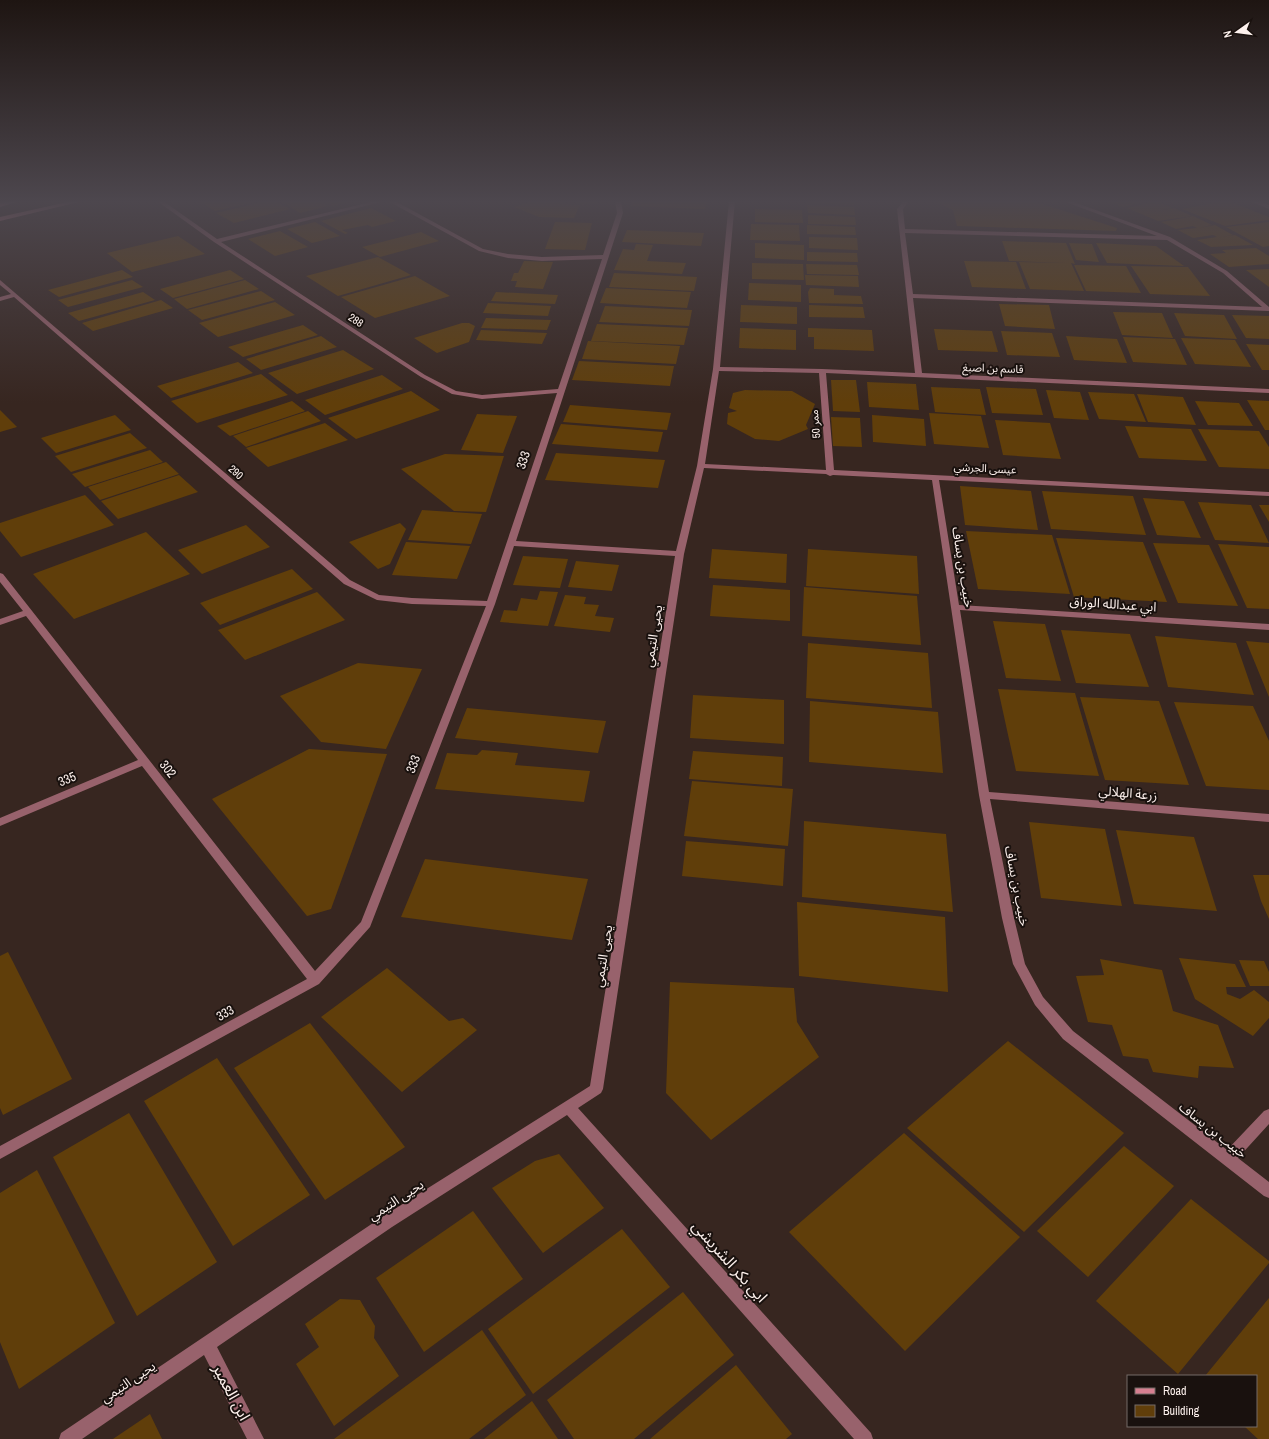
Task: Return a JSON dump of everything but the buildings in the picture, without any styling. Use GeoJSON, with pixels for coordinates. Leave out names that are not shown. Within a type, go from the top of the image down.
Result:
{"type":"FeatureCollection","features":[{"type":"Feature","properties":{"kind":"street","name":"288"},"geometry":{"type":"LineString","coordinates":[[258,268],[423,376],[454,393],[482,397],[561,391]]}},
{"type":"Feature","properties":{"kind":"street","name":"333"},"geometry":{"type":"LineString","coordinates":[[0,1153],[315,980],[366,924],[491,604],[601,268]]}},
{"type":"Feature","properties":{"kind":"street","name":"يحيى التيمي"},"geometry":{"type":"LineString","coordinates":[[67,1439],[387,1222],[596,1089],[680,554],[701,466],[716,369],[726,268]]}},
{"type":"Feature","properties":{"kind":"street"},"geometry":{"type":"LineString","coordinates":[[907,268],[919,376]]}},
{"type":"Feature","properties":{"kind":"street"},"geometry":{"type":"LineString","coordinates":[[1219,268],[1268,308]]}},
{"type":"Feature","properties":{"kind":"street","name":"290"},"geometry":{"type":"LineString","coordinates":[[0,282],[347,582],[377,597],[412,601],[491,604]]}},
{"type":"Feature","properties":{"kind":"street"},"geometry":{"type":"LineString","coordinates":[[0,299],[15,295]]}},
{"type":"Feature","properties":{"kind":"street"},"geometry":{"type":"LineString","coordinates":[[909,296],[1268,308]]}},
{"type":"Feature","properties":{"kind":"street","name":"قاسم بن اصبغ"},"geometry":{"type":"LineString","coordinates":[[716,369],[822,371],[1269,391]]}},
{"type":"Feature","properties":{"kind":"street","name":"ممر 50"},"geometry":{"type":"LineString","coordinates":[[822,371],[830,474]]}},
{"type":"Feature","properties":{"kind":"street","name":"عيسى الجرشي"},"geometry":{"type":"LineString","coordinates":[[701,466],[830,474],[934,477],[1269,494]]}},
{"type":"Feature","properties":{"kind":"street","name":"خبيب بن يساف"},"geometry":{"type":"LineString","coordinates":[[934,477],[984,795],[1008,918],[1019,964],[1039,1001],[1068,1035],[1269,1191]]}},
{"type":"Feature","properties":{"kind":"street"},"geometry":{"type":"LineString","coordinates":[[511,543],[680,554]]}},
{"type":"Feature","properties":{"kind":"street","name":"302"},"geometry":{"type":"LineString","coordinates":[[0,576],[315,980]]}},
{"type":"Feature","properties":{"kind":"street","name":"ابي عبدالله الوراق"},"geometry":{"type":"LineString","coordinates":[[955,608],[1269,627]]}},
{"type":"Feature","properties":{"kind":"street"},"geometry":{"type":"LineString","coordinates":[[0,622],[28,612]]}},
{"type":"Feature","properties":{"kind":"street","name":"335"},"geometry":{"type":"LineString","coordinates":[[0,822],[144,761]]}},
{"type":"Feature","properties":{"kind":"street","name":"زرعة الهلالي"},"geometry":{"type":"LineString","coordinates":[[984,795],[1269,818]]}},
{"type":"Feature","properties":{"kind":"street","name":"ابي بكر الشريشي"},"geometry":{"type":"LineString","coordinates":[[568,1107],[865,1439]]}},
{"type":"Feature","properties":{"kind":"street"},"geometry":{"type":"LineString","coordinates":[[1228,1159],[1269,1115]]}},
{"type":"Feature","properties":{"kind":"street","name":"ابن العمير"},"geometry":{"type":"LineString","coordinates":[[207,1345],[256,1439]]}}]}
